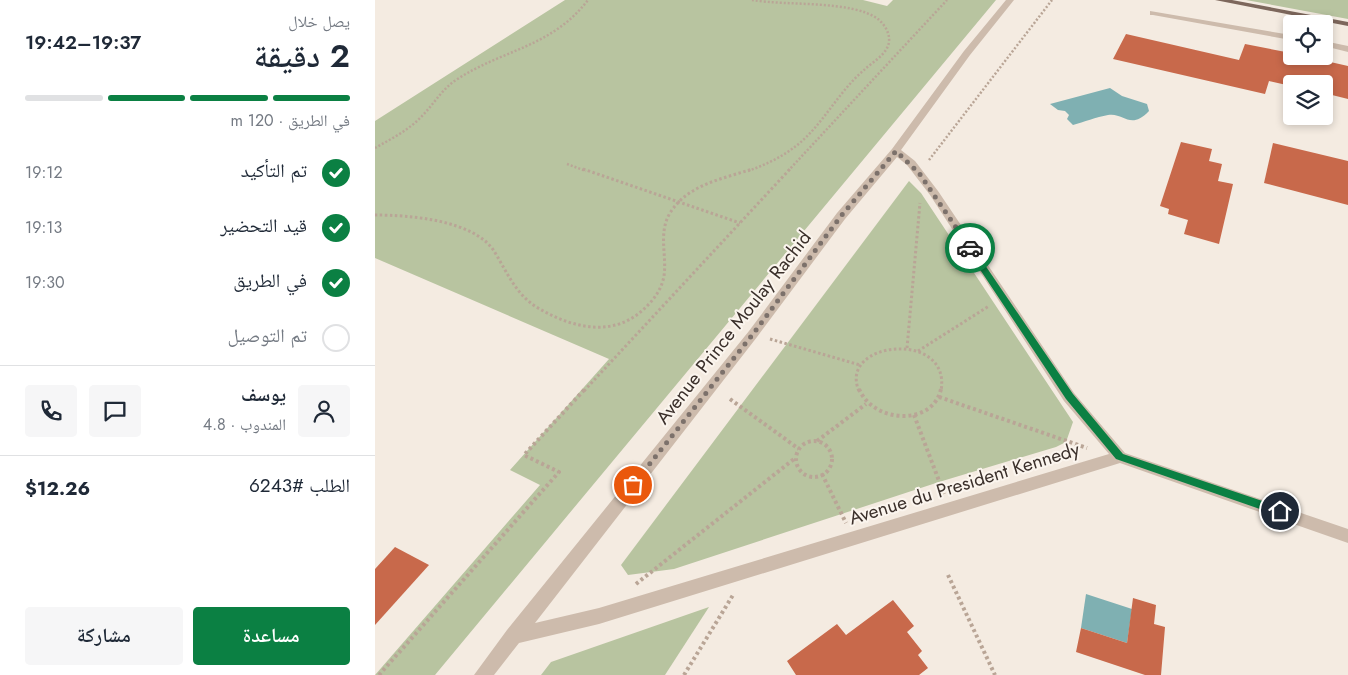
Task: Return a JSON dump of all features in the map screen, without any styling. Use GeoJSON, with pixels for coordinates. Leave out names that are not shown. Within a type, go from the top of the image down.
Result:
{"type":"FeatureCollection","features":[{"type":"Feature","properties":{"kind":"main road"},"geometry":{"type":"LineString","coordinates":[[1219,0],[1348,24]]}},
{"type":"Feature","properties":{"kind":"street","name":"Avenue Prince Moulay Rachid"},"geometry":{"type":"LineString","coordinates":[[483,675],[753,334],[841,216],[896,151],[967,53],[1011,0]]}},
{"type":"Feature","properties":{"kind":"street"},"geometry":{"type":"LineString","coordinates":[[1153,13],[1283,37]]}},
{"type":"Feature","properties":{"kind":"street"},"geometry":{"type":"LineString","coordinates":[[1333,46],[1348,49]]}},
{"type":"Feature","properties":{"kind":"street","name":"Avenue du President Kennedy"},"geometry":{"type":"LineString","coordinates":[[513,636],[599,616],[1119,456],[1069,397],[919,173],[896,151]]}},
{"type":"Feature","properties":{"kind":"street"},"geometry":{"type":"LineString","coordinates":[[1119,456],[1348,536]]}},
{"type":"Feature","properties":{"kind":"path"},"geometry":{"type":"LineString","coordinates":[[375,148],[417,122],[453,82],[489,62],[540,42],[575,17],[588,0]]}},
{"type":"Feature","properties":{"kind":"path"},"geometry":{"type":"LineString","coordinates":[[375,215],[419,217],[445,223],[485,240],[519,291],[532,304],[577,326],[609,329],[627,322],[646,309],[664,278],[662,233],[667,217],[679,202],[689,194],[759,168],[803,140],[859,74],[887,48],[890,40],[889,32],[880,20],[864,10],[838,5],[777,4],[752,0]]}},
{"type":"Feature","properties":{"kind":"path"},"geometry":{"type":"LineString","coordinates":[[379,675],[559,472],[524,455],[947,0]]}},
{"type":"Feature","properties":{"kind":"path"},"geometry":{"type":"LineString","coordinates":[[907,348],[921,193],[919,173],[1052,0]]}},
{"type":"Feature","properties":{"kind":"path"},"geometry":{"type":"LineString","coordinates":[[567,164],[740,223]]}},
{"type":"Feature","properties":{"kind":"path"},"geometry":{"type":"LineString","coordinates":[[918,351],[1003,296]]}},
{"type":"Feature","properties":{"kind":"path"},"geometry":{"type":"LineString","coordinates":[[753,334],[860,365]]}},
{"type":"Feature","properties":{"kind":"path"},"geometry":{"type":"LineString","coordinates":[[893,347],[918,351],[933,361],[942,375],[943,386],[939,397],[925,411],[914,415],[888,415],[866,404],[859,395],[855,385],[860,365],[880,350],[893,347]]}},
{"type":"Feature","properties":{"kind":"path"},"geometry":{"type":"LineString","coordinates":[[939,397],[1066,442],[1119,456]]}},
{"type":"Feature","properties":{"kind":"path"},"geometry":{"type":"LineString","coordinates":[[730,398],[799,449]]}},
{"type":"Feature","properties":{"kind":"path"},"geometry":{"type":"LineString","coordinates":[[816,442],[866,404]]}},
{"type":"Feature","properties":{"kind":"path"},"geometry":{"type":"LineString","coordinates":[[914,415],[949,507]]}},
{"type":"Feature","properties":{"kind":"path"},"geometry":{"type":"LineString","coordinates":[[628,591],[794,458],[799,449],[809,443],[816,442],[827,446],[833,455],[831,466],[822,474],[808,475],[802,473],[795,464],[794,458]]}},
{"type":"Feature","properties":{"kind":"path"},"geometry":{"type":"LineString","coordinates":[[822,474],[853,538]]}},
{"type":"Feature","properties":{"kind":"path"},"geometry":{"type":"LineString","coordinates":[[684,675],[747,571]]}},
{"type":"Feature","properties":{"kind":"path"},"geometry":{"type":"LineString","coordinates":[[948,575],[995,675]]}},
{"type":"Feature","properties":{"kind":"green space"},"geometry":{"type":"Polygon","coordinates":[[[565,0],[863,0],[887,6],[893,0],[996,0],[435,675],[375,675],[540,485],[510,470],[609,359],[375,258],[375,121],[565,0]]]}},
{"type":"Feature","properties":{"kind":"green space"},"geometry":{"type":"Polygon","coordinates":[[[1246,0],[1348,0],[1348,19],[1246,0]]]}},
{"type":"Feature","properties":{"kind":"green space"},"geometry":{"type":"Polygon","coordinates":[[[909,181],[921,193],[1073,422],[1066,442],[1056,447],[939,482],[674,569],[628,575],[621,565],[909,181]]]}},
{"type":"Feature","properties":{"kind":"green space"},"geometry":{"type":"Polygon","coordinates":[[[709,607],[665,675],[541,675],[551,662],[709,607]]]}},
{"type":"Feature","properties":{"kind":"water"},"geometry":{"type":"Polygon","coordinates":[[[1110,88],[1122,96],[1147,104],[1149,111],[1137,120],[1108,115],[1073,125],[1067,119],[1069,115],[1065,111],[1058,110],[1050,104],[1110,88]]]}},
{"type":"Feature","properties":{"kind":"water"},"geometry":{"type":"Polygon","coordinates":[[[1086,594],[1132,609],[1127,643],[1081,628],[1086,594]]]}},
{"type":"Feature","properties":{"kind":"building"},"geometry":{"type":"Polygon","coordinates":[[[1126,34],[1239,60],[1245,44],[1283,51],[1283,65],[1333,65],[1333,63],[1348,66],[1348,99],[1333,95],[1333,75],[1283,75],[1283,84],[1269,81],[1265,94],[1113,59],[1126,34]]]}},
{"type":"Feature","properties":{"kind":"building"},"geometry":{"type":"Polygon","coordinates":[[[1181,142],[1212,149],[1209,161],[1222,164],[1218,181],[1233,184],[1219,244],[1184,234],[1188,220],[1168,214],[1169,209],[1160,206],[1181,142]]]}},
{"type":"Feature","properties":{"kind":"building"},"geometry":{"type":"Polygon","coordinates":[[[1273,143],[1348,161],[1348,205],[1264,183],[1273,143]]]}},
{"type":"Feature","properties":{"kind":"building"},"geometry":{"type":"Polygon","coordinates":[[[395,547],[429,565],[375,625],[375,569],[395,547]]]}},
{"type":"Feature","properties":{"kind":"building"},"geometry":{"type":"Polygon","coordinates":[[[1133,598],[1156,605],[1154,624],[1165,627],[1161,675],[1145,675],[1076,652],[1081,628],[1127,643],[1133,598]]]}},
{"type":"Feature","properties":{"kind":"building"},"geometry":{"type":"Polygon","coordinates":[[[893,600],[914,626],[907,632],[922,651],[918,655],[928,668],[919,675],[796,675],[787,661],[837,624],[846,635],[893,600]]]}},
{"type":"Feature","properties":{"kind":"way so far"},"geometry":{"type":"LineString","coordinates":[[633,485],[753,334],[841,216],[896,151],[911,163],[919,173],[970,248]]}},
{"type":"Feature","properties":{"kind":"route"},"geometry":{"type":"LineString","coordinates":[[970,248],[1069,397],[1119,456],[1280,511]]}}]}
